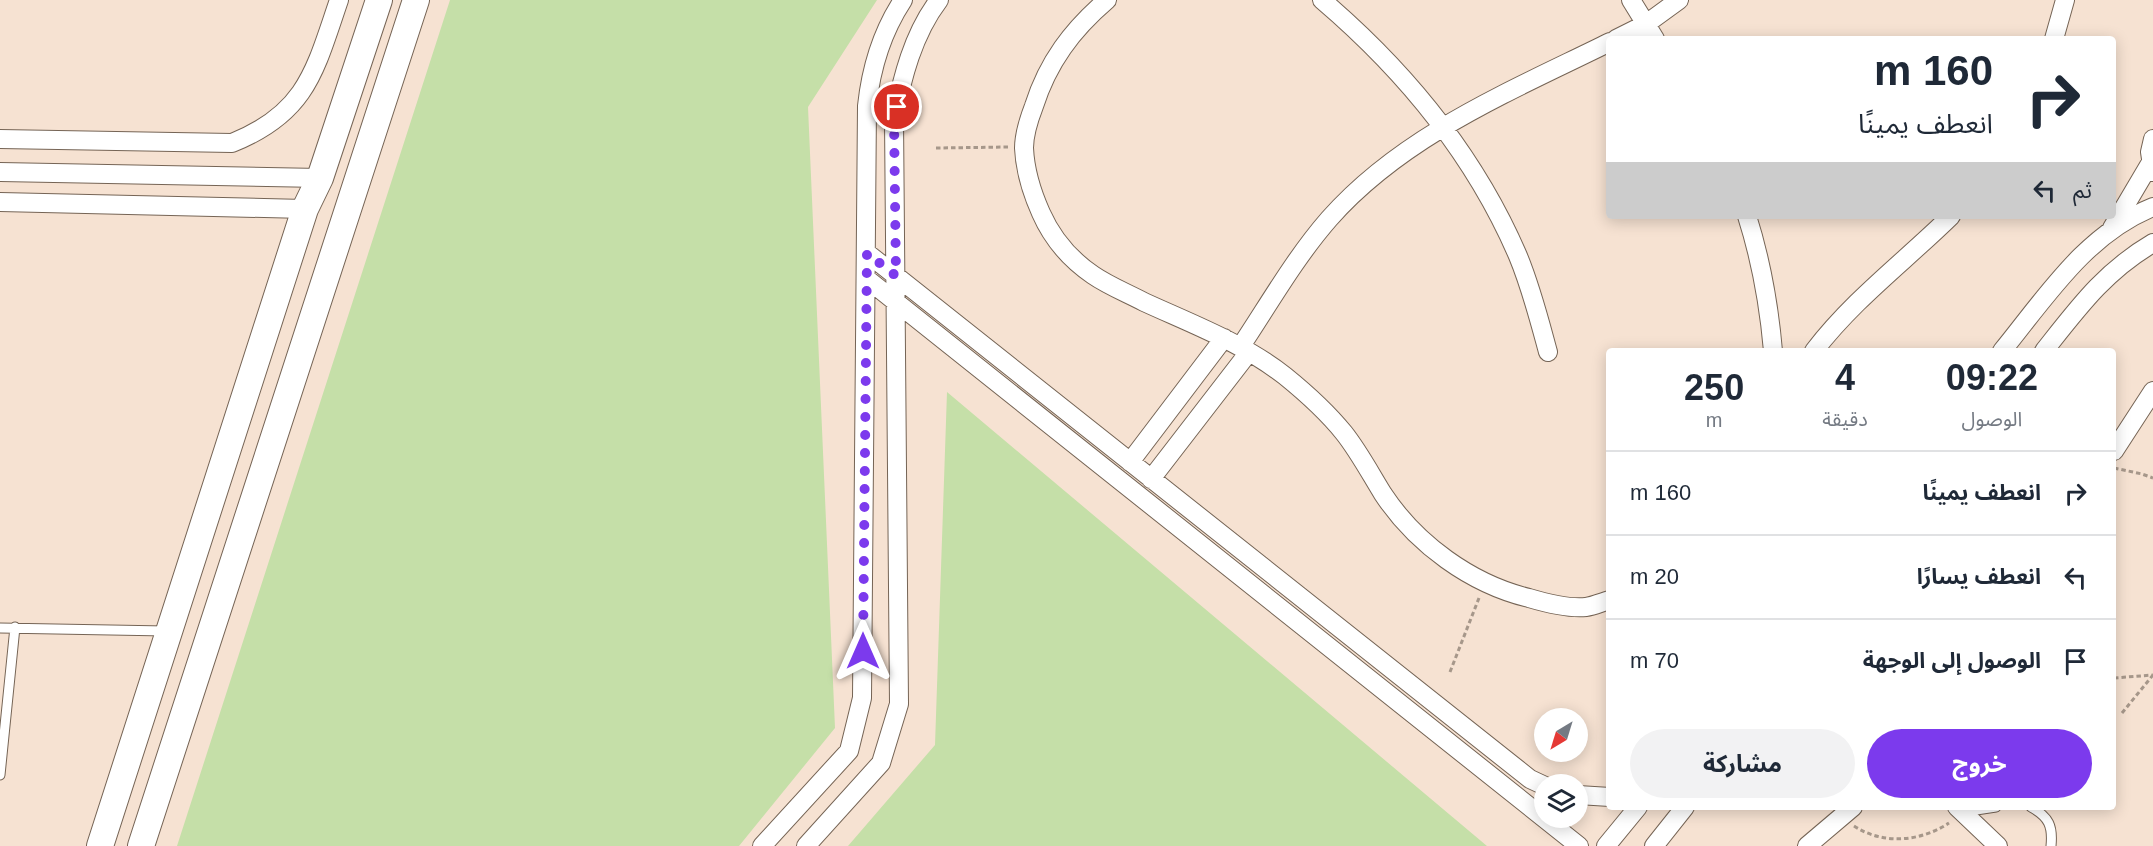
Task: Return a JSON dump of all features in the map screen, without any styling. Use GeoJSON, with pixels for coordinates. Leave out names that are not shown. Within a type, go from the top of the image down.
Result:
{"type":"FeatureCollection","features":[{"type":"Feature","properties":{"kind":"street"},"geometry":{"type":"LineString","coordinates":[[0,139],[232,142],[249,136],[279,116],[305,87],[315,70],[339,0]]}},
{"type":"Feature","properties":{"kind":"street"},"geometry":{"type":"LineString","coordinates":[[100,846],[305,209],[320,178],[379,0]]}},
{"type":"Feature","properties":{"kind":"street"},"geometry":{"type":"LineString","coordinates":[[141,846],[416,0]]}},
{"type":"Feature","properties":{"kind":"street"},"geometry":{"type":"LineString","coordinates":[[762,846],[849,751],[862,698],[867,106],[880,46],[903,0]]}},
{"type":"Feature","properties":{"kind":"street"},"geometry":{"type":"LineString","coordinates":[[806,846],[881,763],[899,704],[894,119],[912,50],[939,0]]}},
{"type":"Feature","properties":{"kind":"street"},"geometry":{"type":"LineString","coordinates":[[1107,0],[1074,31],[1054,58],[1043,80],[1028,124],[1024,147],[1034,199],[1044,221],[1058,242],[1074,260],[1093,275],[1224,338],[1283,374],[1314,401],[1343,432],[1367,465],[1384,495],[1405,522],[1429,546],[1457,567],[1484,583],[1519,596],[1552,604],[1585,607],[1606,601]]}},
{"type":"Feature","properties":{"kind":"street"},"geometry":{"type":"LineString","coordinates":[[1322,0],[1381,55],[1413,90],[1472,169],[1502,221],[1518,257],[1532,294],[1548,352]]}},
{"type":"Feature","properties":{"kind":"street"},"geometry":{"type":"LineString","coordinates":[[1631,0],[1650,32]]}},
{"type":"Feature","properties":{"kind":"street"},"geometry":{"type":"LineString","coordinates":[[1631,36],[1650,32],[1679,0]]}},
{"type":"Feature","properties":{"kind":"street"},"geometry":{"type":"LineString","coordinates":[[2055,36],[2065,0]]}},
{"type":"Feature","properties":{"kind":"street"},"geometry":{"type":"LineString","coordinates":[[1151,479],[1245,349],[1307,247],[1355,192],[1382,168],[1443,128],[1606,44]]}},
{"type":"Feature","properties":{"kind":"street"},"geometry":{"type":"LineString","coordinates":[[2112,229],[2152,167],[2153,139]]}},
{"type":"Feature","properties":{"kind":"street"},"geometry":{"type":"LineString","coordinates":[[0,172],[357,180]]}},
{"type":"Feature","properties":{"kind":"street"},"geometry":{"type":"LineString","coordinates":[[0,202],[305,209]]}},
{"type":"Feature","properties":{"kind":"street"},"geometry":{"type":"LineString","coordinates":[[2004,348],[2085,251],[2112,229],[2153,207]]}},
{"type":"Feature","properties":{"kind":"street"},"geometry":{"type":"LineString","coordinates":[[1748,219],[1756,243],[1767,296],[1773,348]]}},
{"type":"Feature","properties":{"kind":"street"},"geometry":{"type":"LineString","coordinates":[[1817,348],[1858,299],[1923,244],[1948,219]]}},
{"type":"Feature","properties":{"kind":"street"},"geometry":{"type":"LineString","coordinates":[[2046,348],[2085,297],[2108,274],[2153,243]]}},
{"type":"Feature","properties":{"kind":"street"},"geometry":{"type":"LineString","coordinates":[[867,253],[1534,781]]}},
{"type":"Feature","properties":{"kind":"street"},"geometry":{"type":"LineString","coordinates":[[867,279],[1579,846]]}},
{"type":"Feature","properties":{"kind":"street"},"geometry":{"type":"LineString","coordinates":[[1130,462],[1224,338]]}},
{"type":"Feature","properties":{"kind":"street"},"geometry":{"type":"LineString","coordinates":[[2116,448],[2153,391]]}},
{"type":"Feature","properties":{"kind":"street"},"geometry":{"type":"LineString","coordinates":[[1588,796],[1606,797]]}},
{"type":"Feature","properties":{"kind":"street"},"geometry":{"type":"LineString","coordinates":[[1606,846],[1636,810]]}},
{"type":"Feature","properties":{"kind":"street"},"geometry":{"type":"LineString","coordinates":[[1654,846],[1683,810]]}},
{"type":"Feature","properties":{"kind":"street"},"geometry":{"type":"LineString","coordinates":[[1959,810],[1998,846]]}},
{"type":"Feature","properties":{"kind":"street"},"geometry":{"type":"LineString","coordinates":[[1813,844],[1847,812]]}},
{"type":"Feature","properties":{"kind":"lane"},"geometry":{"type":"LineString","coordinates":[[0,776],[15,627]]}},
{"type":"Feature","properties":{"kind":"lane"},"geometry":{"type":"LineString","coordinates":[[0,628],[170,631]]}},
{"type":"Feature","properties":{"kind":"lane"},"geometry":{"type":"LineString","coordinates":[[2036,810],[2048,820],[2052,831],[2051,846]]}},
{"type":"Feature","properties":{"kind":"path"},"geometry":{"type":"LineString","coordinates":[[936,148],[1024,147]]}},
{"type":"Feature","properties":{"kind":"path"},"geometry":{"type":"LineString","coordinates":[[2116,468],[2153,478]]}},
{"type":"Feature","properties":{"kind":"path"},"geometry":{"type":"LineString","coordinates":[[1450,672],[1484,583]]}},
{"type":"Feature","properties":{"kind":"path"},"geometry":{"type":"LineString","coordinates":[[2116,678],[2153,675]]}},
{"type":"Feature","properties":{"kind":"path"},"geometry":{"type":"LineString","coordinates":[[2122,713],[2153,675]]}},
{"type":"Feature","properties":{"kind":"path"},"geometry":{"type":"LineString","coordinates":[[1847,812],[1857,828],[1874,836],[1893,839],[1912,838],[1930,833],[1948,824],[1959,810]]}},
{"type":"Feature","properties":{"kind":"green space"},"geometry":{"type":"Polygon","coordinates":[[[450,0],[877,0],[808,107],[835,728],[739,846],[177,846],[450,0]]]}},
{"type":"Feature","properties":{"kind":"green space"},"geometry":{"type":"Polygon","coordinates":[[[947,392],[1487,846],[848,846],[935,745],[947,392]]]}},
{"type":"Feature","properties":{"kind":"route"},"geometry":{"type":"LineString","coordinates":[[863,651],[867,253],[896,276],[894,119],[897,107]]}}]}
